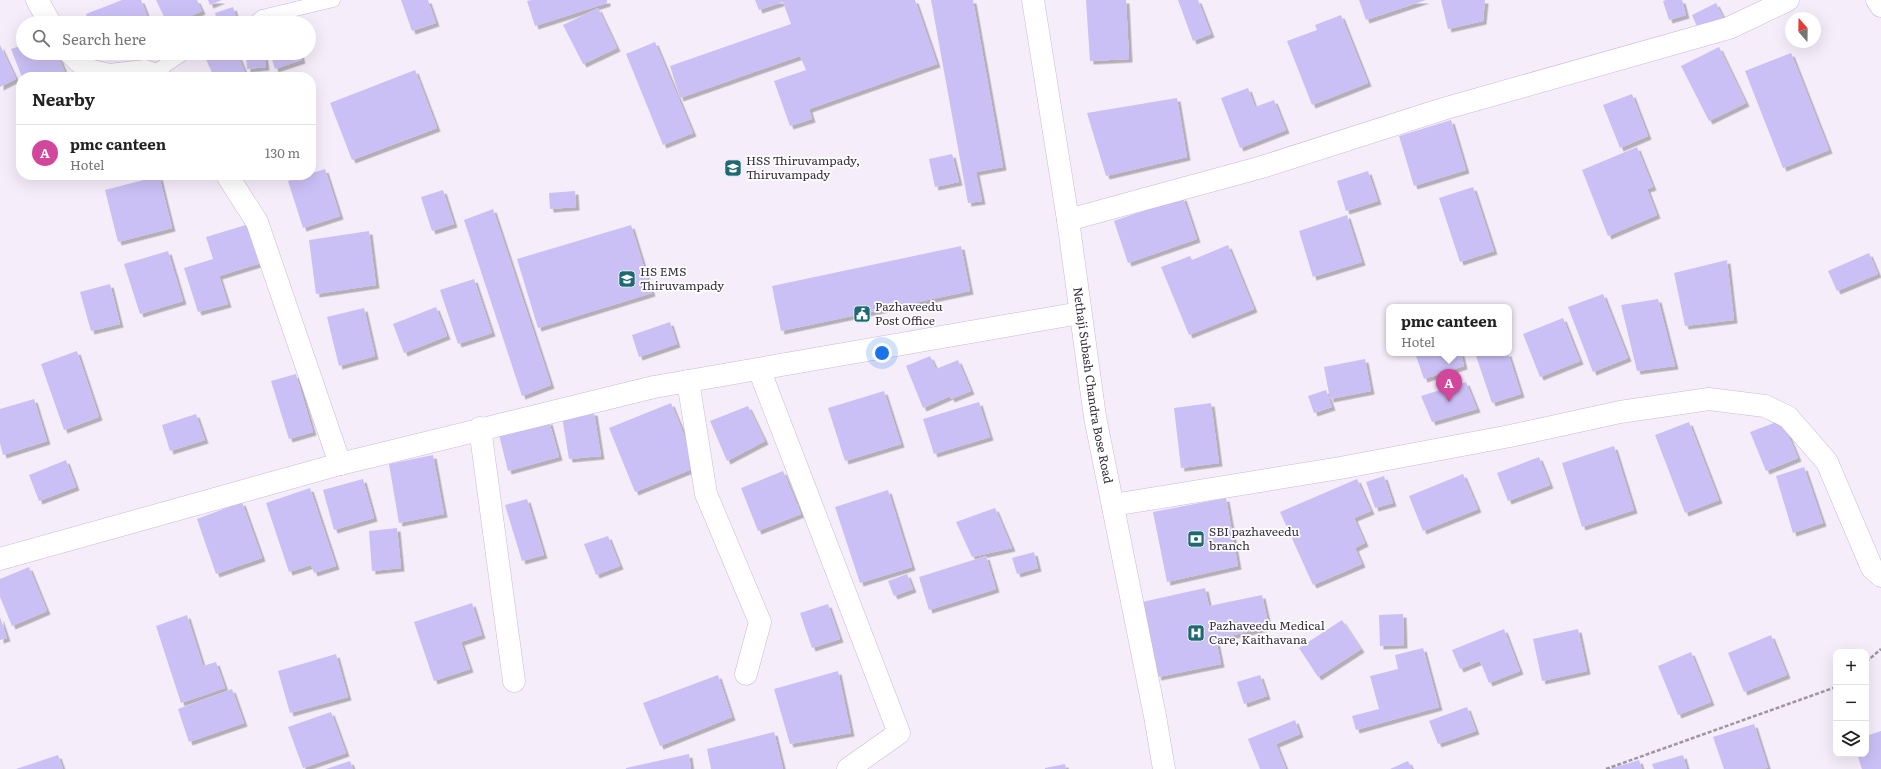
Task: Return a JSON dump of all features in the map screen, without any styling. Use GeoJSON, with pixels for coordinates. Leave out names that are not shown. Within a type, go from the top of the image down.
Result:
{"type":"FeatureCollection","features":[{"type":"Feature","properties":{"kind":"street"},"geometry":{"type":"LineString","coordinates":[[37,0],[46,16]]}},
{"type":"Feature","properties":{"kind":"street","name":"Nethaji Subash Chandra Bose Road"},"geometry":{"type":"LineString","coordinates":[[1033,0],[1068,220],[1095,417],[1154,708],[1164,769]]}},
{"type":"Feature","properties":{"kind":"street"},"geometry":{"type":"LineString","coordinates":[[1068,220],[1262,167],[1443,109],[1729,28],[1788,0]]}},
{"type":"Feature","properties":{"kind":"street"},"geometry":{"type":"LineString","coordinates":[[1877,0],[1881,6]]}},
{"type":"Feature","properties":{"kind":"street"},"geometry":{"type":"LineString","coordinates":[[77,60],[88,70],[96,72]]}},
{"type":"Feature","properties":{"kind":"street"},"geometry":{"type":"LineString","coordinates":[[136,72],[147,72]]}},
{"type":"Feature","properties":{"kind":"street"},"geometry":{"type":"LineString","coordinates":[[230,180],[257,222],[340,464]]}},
{"type":"Feature","properties":{"kind":"street"},"geometry":{"type":"LineString","coordinates":[[0,560],[340,464],[480,428],[654,387],[1080,313]]}},
{"type":"Feature","properties":{"kind":"street"},"geometry":{"type":"LineString","coordinates":[[759,369],[899,733],[848,769]]}},
{"type":"Feature","properties":{"kind":"street"},"geometry":{"type":"LineString","coordinates":[[688,381],[706,494],[760,622],[746,674]]}},
{"type":"Feature","properties":{"kind":"street"},"geometry":{"type":"LineString","coordinates":[[1113,504],[1340,468],[1510,436],[1620,412],[1708,399],[1765,406],[1788,417],[1827,462],[1872,568],[1881,576]]}},
{"type":"Feature","properties":{"kind":"street"},"geometry":{"type":"LineString","coordinates":[[480,428],[514,681]]}},
{"type":"Feature","properties":{"kind":"lane"},"geometry":{"type":"LineString","coordinates":[[266,16],[332,0]]}},
{"type":"Feature","properties":{"kind":"lane"},"geometry":{"type":"LineString","coordinates":[[161,72],[175,60]]}},
{"type":"Feature","properties":{"kind":"path"},"geometry":{"type":"LineString","coordinates":[[1869,659],[1881,649]]}},
{"type":"Feature","properties":{"kind":"path"},"geometry":{"type":"LineString","coordinates":[[1606,769],[1833,688]]}},
{"type":"Feature","properties":{"kind":"building"},"geometry":{"type":"Polygon","coordinates":[[[122,0],[141,0],[147,16],[87,16],[86,14],[122,0]]]}},
{"type":"Feature","properties":{"kind":"building"},"geometry":{"type":"Polygon","coordinates":[[[156,0],[197,0],[202,11],[191,16],[164,16],[156,0]]]}},
{"type":"Feature","properties":{"kind":"building"},"geometry":{"type":"Polygon","coordinates":[[[208,0],[222,0],[210,5],[208,0]]]}},
{"type":"Feature","properties":{"kind":"building"},"geometry":{"type":"Polygon","coordinates":[[[401,0],[428,0],[436,23],[412,31],[401,0]]]}},
{"type":"Feature","properties":{"kind":"building"},"geometry":{"type":"Polygon","coordinates":[[[607,0],[607,3],[535,26],[527,1],[607,0]]]}},
{"type":"Feature","properties":{"kind":"building"},"geometry":{"type":"Polygon","coordinates":[[[755,0],[915,0],[937,64],[809,109],[812,119],[790,126],[774,81],[806,70],[800,56],[680,98],[670,66],[791,24],[783,2],[759,10],[755,0]]]}},
{"type":"Feature","properties":{"kind":"building"},"geometry":{"type":"Polygon","coordinates":[[[931,0],[973,0],[1003,167],[976,172],[982,201],[968,203],[931,0]]]}},
{"type":"Feature","properties":{"kind":"building"},"geometry":{"type":"Polygon","coordinates":[[[1086,0],[1126,0],[1129,59],[1090,61],[1086,0]]]}},
{"type":"Feature","properties":{"kind":"building"},"geometry":{"type":"Polygon","coordinates":[[[1178,0],[1198,0],[1211,34],[1193,41],[1178,0]]]}},
{"type":"Feature","properties":{"kind":"building"},"geometry":{"type":"Polygon","coordinates":[[[1359,0],[1426,0],[1366,20],[1359,0]]]}},
{"type":"Feature","properties":{"kind":"building"},"geometry":{"type":"Polygon","coordinates":[[[1441,0],[1485,0],[1483,21],[1448,29],[1441,0]]]}},
{"type":"Feature","properties":{"kind":"building"},"geometry":{"type":"Polygon","coordinates":[[[1682,0],[1686,15],[1669,20],[1663,1],[1682,0]]]}},
{"type":"Feature","properties":{"kind":"building"},"geometry":{"type":"Polygon","coordinates":[[[1716,3],[1724,19],[1699,31],[1692,15],[1716,3]]]}},
{"type":"Feature","properties":{"kind":"building"},"geometry":{"type":"Polygon","coordinates":[[[233,7],[236,16],[216,16],[215,13],[233,7]]]}},
{"type":"Feature","properties":{"kind":"building"},"geometry":{"type":"Polygon","coordinates":[[[598,8],[617,48],[583,64],[563,25],[598,8]]]}},
{"type":"Feature","properties":{"kind":"building"},"geometry":{"type":"Polygon","coordinates":[[[1341,15],[1368,83],[1312,105],[1287,41],[1317,30],[1315,25],[1341,15]]]}},
{"type":"Feature","properties":{"kind":"building"},"geometry":{"type":"Polygon","coordinates":[[[655,42],[693,133],[663,145],[626,54],[655,42]]]}},
{"type":"Feature","properties":{"kind":"building"},"geometry":{"type":"Polygon","coordinates":[[[0,45],[16,79],[0,87],[0,45]]]}},
{"type":"Feature","properties":{"kind":"building"},"geometry":{"type":"Polygon","coordinates":[[[16,47],[16,60],[60,60],[65,72],[20,72],[11,49],[16,47]]]}},
{"type":"Feature","properties":{"kind":"building"},"geometry":{"type":"Polygon","coordinates":[[[1719,47],[1746,103],[1709,121],[1681,66],[1719,47]]]}},
{"type":"Feature","properties":{"kind":"building"},"geometry":{"type":"Polygon","coordinates":[[[1791,53],[1829,150],[1783,168],[1745,71],[1791,53]]]}},
{"type":"Feature","properties":{"kind":"building"},"geometry":{"type":"Polygon","coordinates":[[[206,60],[240,60],[245,72],[212,72],[206,60]]]}},
{"type":"Feature","properties":{"kind":"building"},"geometry":{"type":"Polygon","coordinates":[[[246,60],[265,60],[266,67],[247,69],[246,60]]]}},
{"type":"Feature","properties":{"kind":"building"},"geometry":{"type":"Polygon","coordinates":[[[272,60],[302,60],[275,69],[272,60]]]}},
{"type":"Feature","properties":{"kind":"building"},"geometry":{"type":"Polygon","coordinates":[[[415,70],[437,128],[352,160],[330,103],[415,70]]]}},
{"type":"Feature","properties":{"kind":"building"},"geometry":{"type":"Polygon","coordinates":[[[1248,88],[1255,107],[1274,100],[1286,130],[1240,148],[1221,98],[1248,88]]]}},
{"type":"Feature","properties":{"kind":"building"},"geometry":{"type":"Polygon","coordinates":[[[1632,94],[1648,136],[1620,148],[1603,105],[1632,94]]]}},
{"type":"Feature","properties":{"kind":"building"},"geometry":{"type":"Polygon","coordinates":[[[1177,98],[1187,157],[1106,176],[1087,113],[1177,98]]]}},
{"type":"Feature","properties":{"kind":"building"},"geometry":{"type":"Polygon","coordinates":[[[1451,120],[1466,170],[1414,186],[1399,136],[1451,120]]]}},
{"type":"Feature","properties":{"kind":"building"},"geometry":{"type":"Polygon","coordinates":[[[1637,147],[1653,187],[1647,189],[1657,215],[1608,236],[1582,170],[1637,147]]]}},
{"type":"Feature","properties":{"kind":"building"},"geometry":{"type":"Polygon","coordinates":[[[952,154],[959,182],[935,187],[929,159],[952,154]]]}},
{"type":"Feature","properties":{"kind":"building"},"geometry":{"type":"Polygon","coordinates":[[[325,169],[340,216],[303,228],[288,181],[316,180],[316,172],[325,169]]]}},
{"type":"Feature","properties":{"kind":"building"},"geometry":{"type":"Polygon","coordinates":[[[1368,171],[1378,201],[1346,211],[1337,181],[1368,171]]]}},
{"type":"Feature","properties":{"kind":"building"},"geometry":{"type":"Polygon","coordinates":[[[144,180],[160,180],[172,228],[118,242],[105,190],[144,180]]]}},
{"type":"Feature","properties":{"kind":"building"},"geometry":{"type":"Polygon","coordinates":[[[1473,187],[1494,251],[1460,262],[1439,198],[1473,187]]]}},
{"type":"Feature","properties":{"kind":"building"},"geometry":{"type":"Polygon","coordinates":[[[443,190],[454,224],[432,231],[421,197],[443,190]]]}},
{"type":"Feature","properties":{"kind":"building"},"geometry":{"type":"Polygon","coordinates":[[[575,191],[576,207],[550,209],[549,193],[575,191]]]}},
{"type":"Feature","properties":{"kind":"building"},"geometry":{"type":"Polygon","coordinates":[[[1183,197],[1197,239],[1128,263],[1114,221],[1183,197]]]}},
{"type":"Feature","properties":{"kind":"building"},"geometry":{"type":"Polygon","coordinates":[[[493,209],[551,385],[522,396],[464,220],[493,209]]]}},
{"type":"Feature","properties":{"kind":"building"},"geometry":{"type":"Polygon","coordinates":[[[1347,215],[1362,262],[1313,277],[1299,231],[1347,215]]]}},
{"type":"Feature","properties":{"kind":"building"},"geometry":{"type":"Polygon","coordinates":[[[249,224],[261,263],[219,276],[228,304],[198,312],[184,268],[213,259],[206,237],[249,224]]]}},
{"type":"Feature","properties":{"kind":"building"},"geometry":{"type":"Polygon","coordinates":[[[631,225],[652,293],[538,328],[517,259],[631,225]]]}},
{"type":"Feature","properties":{"kind":"building"},"geometry":{"type":"Polygon","coordinates":[[[369,231],[376,285],[316,294],[309,240],[369,231]]]}},
{"type":"Feature","properties":{"kind":"building"},"geometry":{"type":"Polygon","coordinates":[[[1228,245],[1254,309],[1189,335],[1161,267],[1190,256],[1192,260],[1228,245]]]}},
{"type":"Feature","properties":{"kind":"building"},"geometry":{"type":"Polygon","coordinates":[[[961,246],[970,291],[781,331],[772,286],[961,246]]]}},
{"type":"Feature","properties":{"kind":"building"},"geometry":{"type":"Polygon","coordinates":[[[168,251],[183,301],[140,314],[124,264],[168,251]]]}},
{"type":"Feature","properties":{"kind":"building"},"geometry":{"type":"Polygon","coordinates":[[[1869,253],[1878,274],[1837,291],[1828,271],[1869,253]]]}},
{"type":"Feature","properties":{"kind":"building"},"geometry":{"type":"Polygon","coordinates":[[[1727,260],[1734,320],[1685,326],[1674,273],[1727,260]]]}},
{"type":"Feature","properties":{"kind":"building"},"geometry":{"type":"Polygon","coordinates":[[[474,279],[492,333],[458,344],[440,290],[474,279]]]}},
{"type":"Feature","properties":{"kind":"building"},"geometry":{"type":"Polygon","coordinates":[[[110,284],[120,324],[91,331],[80,292],[110,284]]]}},
{"type":"Feature","properties":{"kind":"building"},"geometry":{"type":"Polygon","coordinates":[[[1603,294],[1628,358],[1593,372],[1568,307],[1603,294]]]}},
{"type":"Feature","properties":{"kind":"building"},"geometry":{"type":"Polygon","coordinates":[[[1658,299],[1675,366],[1637,371],[1621,305],[1658,299]]]}},
{"type":"Feature","properties":{"kind":"building"},"geometry":{"type":"Polygon","coordinates":[[[436,307],[447,336],[404,353],[393,324],[436,307]]]}},
{"type":"Feature","properties":{"kind":"building"},"geometry":{"type":"Polygon","coordinates":[[[364,308],[375,356],[339,366],[327,317],[364,308]]]}},
{"type":"Feature","properties":{"kind":"building"},"geometry":{"type":"Polygon","coordinates":[[[1563,318],[1580,361],[1540,377],[1523,334],[1563,318]]]}},
{"type":"Feature","properties":{"kind":"building"},"geometry":{"type":"Polygon","coordinates":[[[670,322],[677,344],[639,357],[632,335],[670,322]]]}},
{"type":"Feature","properties":{"kind":"building"},"geometry":{"type":"Polygon","coordinates":[[[77,351],[99,417],[64,430],[41,364],[77,351]]]}},
{"type":"Feature","properties":{"kind":"building"},"geometry":{"type":"Polygon","coordinates":[[[930,356],[936,369],[958,360],[971,391],[951,399],[950,396],[923,408],[906,366],[930,356]]]}},
{"type":"Feature","properties":{"kind":"building"},"geometry":{"type":"Polygon","coordinates":[[[1416,356],[1462,356],[1464,366],[1424,379],[1416,356]]]}},
{"type":"Feature","properties":{"kind":"building"},"geometry":{"type":"Polygon","coordinates":[[[1476,356],[1509,356],[1521,394],[1492,403],[1476,356]]]}},
{"type":"Feature","properties":{"kind":"building"},"geometry":{"type":"Polygon","coordinates":[[[1365,359],[1371,391],[1330,399],[1324,367],[1365,359]]]}},
{"type":"Feature","properties":{"kind":"building"},"geometry":{"type":"Polygon","coordinates":[[[296,374],[313,432],[289,439],[271,381],[296,374]]]}},
{"type":"Feature","properties":{"kind":"building"},"geometry":{"type":"Polygon","coordinates":[[[1466,382],[1477,409],[1432,422],[1421,396],[1466,382]]]}},
{"type":"Feature","properties":{"kind":"building"},"geometry":{"type":"Polygon","coordinates":[[[1326,390],[1332,407],[1314,413],[1308,396],[1326,390]]]}},
{"type":"Feature","properties":{"kind":"building"},"geometry":{"type":"Polygon","coordinates":[[[884,391],[901,444],[845,461],[828,408],[884,391]]]}},
{"type":"Feature","properties":{"kind":"building"},"geometry":{"type":"Polygon","coordinates":[[[34,399],[47,441],[3,455],[0,443],[0,409],[34,399]]]}},
{"type":"Feature","properties":{"kind":"building"},"geometry":{"type":"Polygon","coordinates":[[[979,402],[990,437],[934,454],[923,419],[979,402]]]}},
{"type":"Feature","properties":{"kind":"building"},"geometry":{"type":"Polygon","coordinates":[[[671,403],[697,467],[635,492],[609,428],[671,403]]]}},
{"type":"Feature","properties":{"kind":"building"},"geometry":{"type":"Polygon","coordinates":[[[1211,403],[1219,463],[1181,468],[1174,408],[1211,403]]]}},
{"type":"Feature","properties":{"kind":"building"},"geometry":{"type":"Polygon","coordinates":[[[748,406],[765,441],[727,461],[710,421],[748,406]]]}},
{"type":"Feature","properties":{"kind":"building"},"geometry":{"type":"Polygon","coordinates":[[[594,412],[601,456],[569,459],[562,417],[594,412]]]}},
{"type":"Feature","properties":{"kind":"building"},"geometry":{"type":"Polygon","coordinates":[[[196,414],[205,440],[170,451],[162,425],[196,414]]]}},
{"type":"Feature","properties":{"kind":"building"},"geometry":{"type":"Polygon","coordinates":[[[1782,420],[1798,458],[1766,471],[1750,432],[1782,420]]]}},
{"type":"Feature","properties":{"kind":"building"},"geometry":{"type":"Polygon","coordinates":[[[549,421],[559,457],[508,471],[499,435],[549,421]]]}},
{"type":"Feature","properties":{"kind":"building"},"geometry":{"type":"Polygon","coordinates":[[[1689,422],[1719,500],[1685,513],[1655,435],[1689,422]]]}},
{"type":"Feature","properties":{"kind":"building"},"geometry":{"type":"Polygon","coordinates":[[[1614,446],[1634,510],[1582,527],[1562,463],[1614,446]]]}},
{"type":"Feature","properties":{"kind":"building"},"geometry":{"type":"Polygon","coordinates":[[[433,455],[444,514],[399,523],[389,464],[433,455]]]}},
{"type":"Feature","properties":{"kind":"building"},"geometry":{"type":"Polygon","coordinates":[[[1539,457],[1550,485],[1508,501],[1497,473],[1539,457]]]}},
{"type":"Feature","properties":{"kind":"building"},"geometry":{"type":"Polygon","coordinates":[[[66,460],[76,487],[39,501],[29,475],[66,460]]]}},
{"type":"Feature","properties":{"kind":"building"},"geometry":{"type":"Polygon","coordinates":[[[1804,467],[1823,523],[1793,533],[1776,476],[1804,467]]]}},
{"type":"Feature","properties":{"kind":"building"},"geometry":{"type":"Polygon","coordinates":[[[783,471],[801,514],[758,531],[741,488],[783,471]]]}},
{"type":"Feature","properties":{"kind":"building"},"geometry":{"type":"Polygon","coordinates":[[[1463,474],[1478,509],[1423,531],[1409,496],[1463,474]]]}},
{"type":"Feature","properties":{"kind":"building"},"geometry":{"type":"Polygon","coordinates":[[[1384,476],[1393,503],[1375,508],[1366,482],[1384,476]]]}},
{"type":"Feature","properties":{"kind":"building"},"geometry":{"type":"Polygon","coordinates":[[[363,479],[374,518],[334,530],[323,490],[363,479]]]}},
{"type":"Feature","properties":{"kind":"building"},"geometry":{"type":"Polygon","coordinates":[[[1357,479],[1371,511],[1354,518],[1365,543],[1355,548],[1362,564],[1313,585],[1280,512],[1357,479]]]}},
{"type":"Feature","properties":{"kind":"building"},"geometry":{"type":"Polygon","coordinates":[[[310,488],[336,566],[314,573],[311,565],[289,572],[266,503],[310,488]]]}},
{"type":"Feature","properties":{"kind":"building"},"geometry":{"type":"Polygon","coordinates":[[[888,490],[912,567],[860,583],[835,507],[888,490]]]}},
{"type":"Feature","properties":{"kind":"building","name":"SBI pazhaveedu branch"},"geometry":{"type":"Polygon","coordinates":[[[1226,498],[1238,566],[1167,582],[1153,512],[1226,498]]]}},
{"type":"Feature","properties":{"kind":"building"},"geometry":{"type":"Polygon","coordinates":[[[527,499],[544,555],[522,561],[505,505],[527,499]]]}},
{"type":"Feature","properties":{"kind":"building"},"geometry":{"type":"Polygon","coordinates":[[[242,502],[262,558],[216,574],[197,519],[242,502]]]}},
{"type":"Feature","properties":{"kind":"building"},"geometry":{"type":"Polygon","coordinates":[[[995,508],[1012,548],[972,557],[956,522],[995,508]]]}},
{"type":"Feature","properties":{"kind":"building"},"geometry":{"type":"Polygon","coordinates":[[[397,528],[401,568],[372,571],[369,531],[397,528]]]}},
{"type":"Feature","properties":{"kind":"building"},"geometry":{"type":"Polygon","coordinates":[[[608,536],[620,566],[596,575],[584,544],[608,536]]]}},
{"type":"Feature","properties":{"kind":"building"},"geometry":{"type":"Polygon","coordinates":[[[1034,552],[1038,568],[1017,574],[1012,558],[1034,552]]]}},
{"type":"Feature","properties":{"kind":"building"},"geometry":{"type":"Polygon","coordinates":[[[986,556],[996,589],[929,610],[919,577],[986,556]]]}},
{"type":"Feature","properties":{"kind":"building"},"geometry":{"type":"Polygon","coordinates":[[[29,567],[47,611],[12,626],[0,597],[0,579],[29,567]]]}},
{"type":"Feature","properties":{"kind":"building"},"geometry":{"type":"Polygon","coordinates":[[[907,574],[913,589],[894,596],[888,581],[907,574]]]}},
{"type":"Feature","properties":{"kind":"building","name":"Pazhaveedu Medical Care, Kaithavana"},"geometry":{"type":"Polygon","coordinates":[[[1205,588],[1209,606],[1262,595],[1269,627],[1216,639],[1221,664],[1158,677],[1142,602],[1205,588]]]}},
{"type":"Feature","properties":{"kind":"building"},"geometry":{"type":"Polygon","coordinates":[[[472,603],[482,635],[461,642],[470,669],[434,681],[414,622],[472,603]]]}},
{"type":"Feature","properties":{"kind":"building"},"geometry":{"type":"Polygon","coordinates":[[[828,604],[840,639],[812,648],[800,613],[828,604]]]}},
{"type":"Feature","properties":{"kind":"building"},"geometry":{"type":"Polygon","coordinates":[[[1403,614],[1404,645],[1380,646],[1379,615],[1403,614]]]}},
{"type":"Feature","properties":{"kind":"building"},"geometry":{"type":"Polygon","coordinates":[[[187,615],[203,666],[216,662],[225,688],[181,703],[156,626],[187,615]]]}},
{"type":"Feature","properties":{"kind":"building"},"geometry":{"type":"Polygon","coordinates":[[[0,617],[7,638],[0,640],[0,617]]]}},
{"type":"Feature","properties":{"kind":"building"},"geometry":{"type":"Polygon","coordinates":[[[1342,620],[1361,649],[1318,677],[1299,648],[1342,620]]]}},
{"type":"Feature","properties":{"kind":"building"},"geometry":{"type":"Polygon","coordinates":[[[1504,629],[1520,671],[1489,683],[1480,661],[1460,669],[1452,650],[1504,629]]]}},
{"type":"Feature","properties":{"kind":"building"},"geometry":{"type":"Polygon","coordinates":[[[1578,629],[1587,671],[1542,681],[1533,639],[1578,629]]]}},
{"type":"Feature","properties":{"kind":"building"},"geometry":{"type":"Polygon","coordinates":[[[1771,635],[1787,675],[1744,692],[1728,653],[1771,635]]]}},
{"type":"Feature","properties":{"kind":"building"},"geometry":{"type":"Polygon","coordinates":[[[1423,648],[1439,707],[1356,730],[1352,716],[1379,709],[1370,676],[1398,669],[1395,655],[1423,648]]]}},
{"type":"Feature","properties":{"kind":"building"},"geometry":{"type":"Polygon","coordinates":[[[1691,652],[1711,702],[1678,715],[1658,666],[1691,652]]]}},
{"type":"Feature","properties":{"kind":"building"},"geometry":{"type":"Polygon","coordinates":[[[336,654],[348,697],[290,713],[278,671],[336,654]]]}},
{"type":"Feature","properties":{"kind":"building"},"geometry":{"type":"Polygon","coordinates":[[[838,671],[851,733],[790,744],[774,689],[838,671]]]}},
{"type":"Feature","properties":{"kind":"building"},"geometry":{"type":"Polygon","coordinates":[[[718,675],[732,717],[660,746],[643,703],[718,675]]]}},
{"type":"Feature","properties":{"kind":"building"},"geometry":{"type":"Polygon","coordinates":[[[1260,675],[1267,696],[1244,704],[1237,682],[1260,675]]]}},
{"type":"Feature","properties":{"kind":"building"},"geometry":{"type":"Polygon","coordinates":[[[232,689],[244,723],[189,742],[178,709],[232,689]]]}},
{"type":"Feature","properties":{"kind":"building"},"geometry":{"type":"Polygon","coordinates":[[[1467,707],[1476,731],[1438,744],[1429,721],[1467,707]]]}},
{"type":"Feature","properties":{"kind":"building"},"geometry":{"type":"Polygon","coordinates":[[[331,712],[346,753],[303,768],[288,727],[331,712]]]}},
{"type":"Feature","properties":{"kind":"building"},"geometry":{"type":"Polygon","coordinates":[[[1295,720],[1300,734],[1276,744],[1286,769],[1260,769],[1248,739],[1295,720]]]}},
{"type":"Feature","properties":{"kind":"building"},"geometry":{"type":"Polygon","coordinates":[[[1754,724],[1768,768],[1724,769],[1713,737],[1754,724]]]}},
{"type":"Feature","properties":{"kind":"building"},"geometry":{"type":"Polygon","coordinates":[[[1881,731],[1881,769],[1862,769],[1858,757],[1869,757],[1869,735],[1881,731]]]}},
{"type":"Feature","properties":{"kind":"building"},"geometry":{"type":"Polygon","coordinates":[[[774,732],[783,769],[711,769],[707,749],[774,732]]]}},
{"type":"Feature","properties":{"kind":"building"},"geometry":{"type":"Polygon","coordinates":[[[689,754],[691,769],[626,769],[626,768],[689,754]]]}},
{"type":"Feature","properties":{"kind":"building"},"geometry":{"type":"Polygon","coordinates":[[[58,755],[63,769],[16,769],[58,755]]]}},
{"type":"Feature","properties":{"kind":"building"},"geometry":{"type":"Polygon","coordinates":[[[1683,755],[1687,769],[1654,769],[1652,764],[1683,755]]]}},
{"type":"Feature","properties":{"kind":"building"},"geometry":{"type":"Polygon","coordinates":[[[1639,760],[1642,769],[1609,769],[1639,760]]]}},
{"type":"Feature","properties":{"kind":"building"},"geometry":{"type":"Polygon","coordinates":[[[350,761],[353,769],[326,769],[350,761]]]}},
{"type":"Feature","properties":{"kind":"building"},"geometry":{"type":"Polygon","coordinates":[[[1408,761],[1412,769],[1390,769],[1408,761]]]}},
{"type":"Feature","properties":{"kind":"building"},"geometry":{"type":"Polygon","coordinates":[[[1065,764],[1066,769],[1045,769],[1045,768],[1065,764]]]}},
{"type":"Feature","properties":{"kind":"place","name":"HSS Thiruvampady, Thiruvampady"},"geometry":{"type":"Point","coordinates":[733,168]}},
{"type":"Feature","properties":{"kind":"place","name":"HS EMS Thiruvampady"},"geometry":{"type":"Point","coordinates":[627,279]}},
{"type":"Feature","properties":{"kind":"place","name":"Pazhaveedu Post Office"},"geometry":{"type":"Point","coordinates":[862,314]}},
{"type":"Feature","properties":{"kind":"place","name":"pmc canteen"},"geometry":{"type":"Point","coordinates":[1449,402]}},
{"type":"Feature","properties":{"kind":"place","name":"SBI pazhaveedu branch"},"geometry":{"type":"Point","coordinates":[1196,539]}},
{"type":"Feature","properties":{"kind":"place","name":"Pazhaveedu Medical Care, Kaithavana"},"geometry":{"type":"Point","coordinates":[1196,633]}}]}
